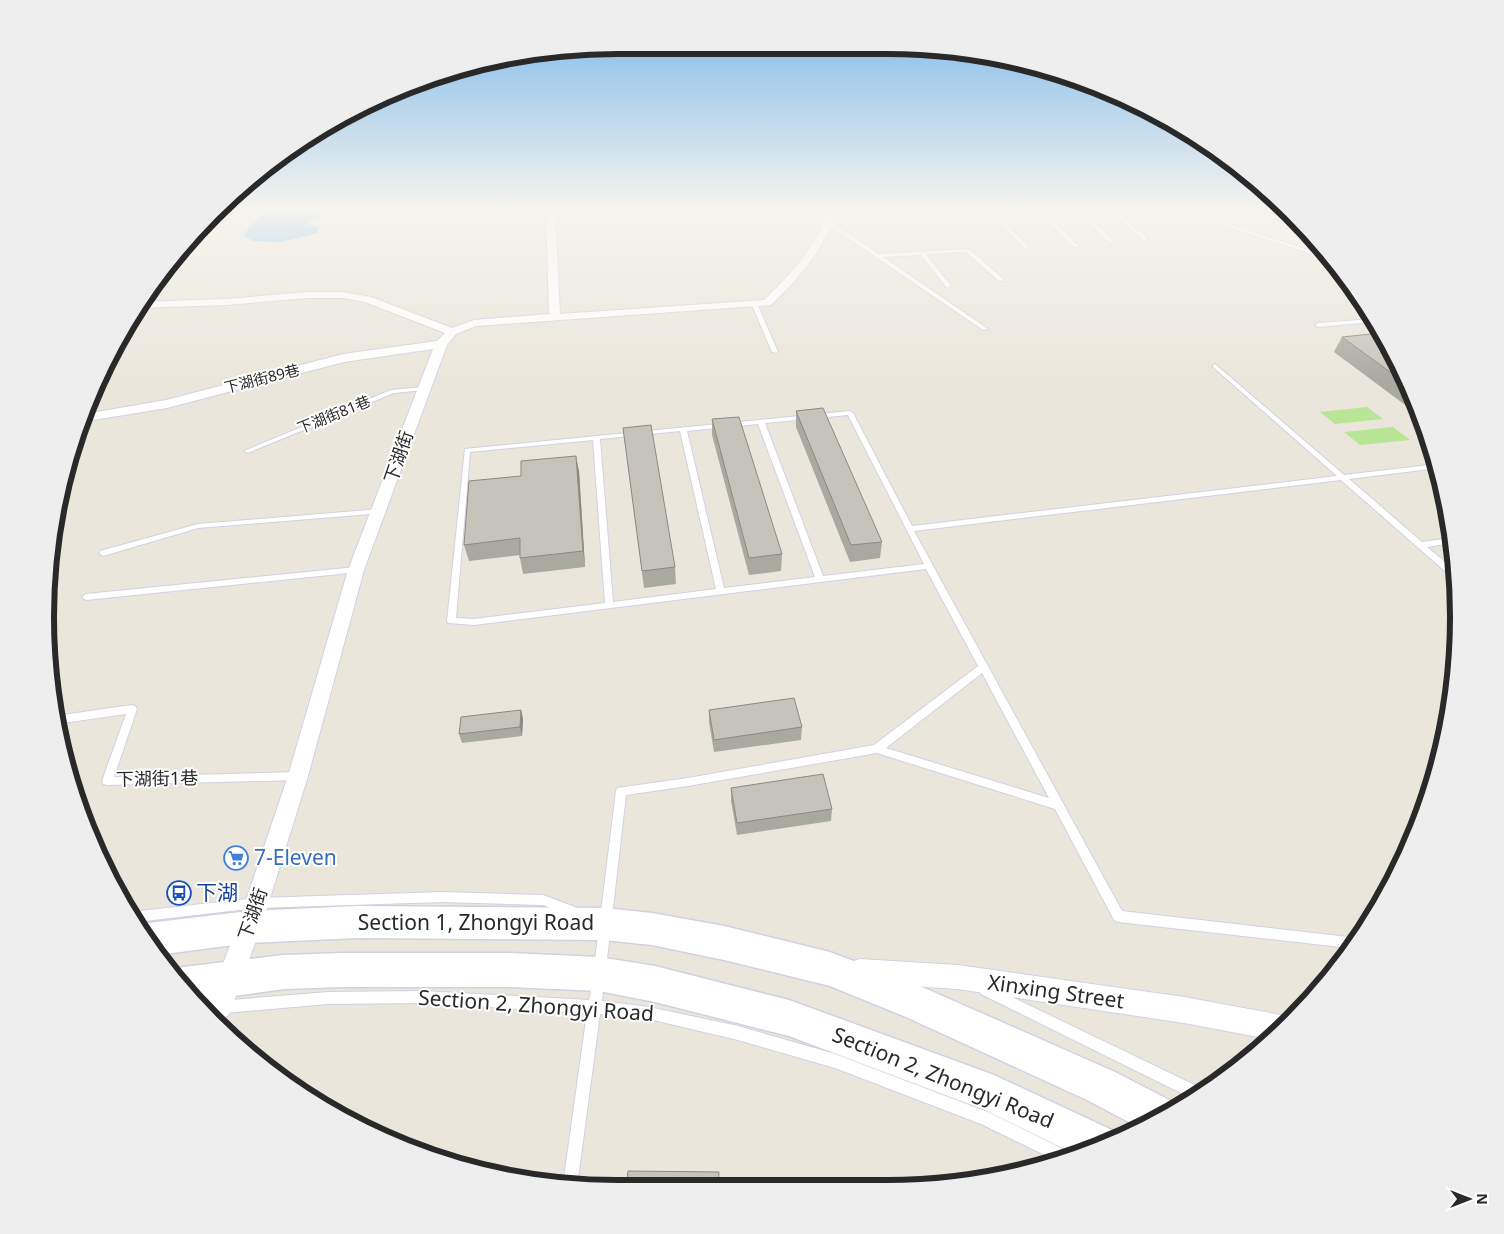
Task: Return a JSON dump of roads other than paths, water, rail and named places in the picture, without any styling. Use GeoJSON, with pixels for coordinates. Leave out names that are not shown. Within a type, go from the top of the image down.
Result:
{"type":"FeatureCollection","features":[{"type":"Feature","properties":{"kind":"main road","name":"Section 1, Zhongyi Road"},"geometry":{"type":"LineString","coordinates":[[155,938],[253,915],[358,922],[604,924]]}},
{"type":"Feature","properties":{"kind":"main road"},"geometry":{"type":"LineString","coordinates":[[604,924],[652,929],[724,943],[830,969],[916,1003],[1101,1086],[1153,1113]]}},
{"type":"Feature","properties":{"kind":"main road","name":"Section 2, Zhongyi Road"},"geometry":{"type":"LineString","coordinates":[[219,997],[284,972],[343,970],[510,970],[597,991],[655,984],[788,1018],[994,1094],[1092,1141]]}},
{"type":"Feature","properties":{"kind":"main road"},"geometry":{"type":"LineString","coordinates":[[195,989],[219,997]]}},
{"type":"Feature","properties":{"kind":"street"},"geometry":{"type":"LineString","coordinates":[[552,267],[554,318]]}},
{"type":"Feature","properties":{"kind":"street","name":"下湖街"},"geometry":{"type":"LineString","coordinates":[[219,997],[253,915],[298,776],[356,570],[380,511],[441,344],[452,332],[474,323],[767,303],[800,267]]}},
{"type":"Feature","properties":{"kind":"street"},"geometry":{"type":"LineString","coordinates":[[149,305],[226,302],[307,295],[343,295],[375,301],[452,332]]}},
{"type":"Feature","properties":{"kind":"street","name":"下湖街89巷"},"geometry":{"type":"LineString","coordinates":[[91,417],[167,404],[343,358],[441,344]]}},
{"type":"Feature","properties":{"kind":"street","name":"Xinxing Street"},"geometry":{"type":"LineString","coordinates":[[830,969],[958,977],[1184,1010],[1273,1026]]}},
{"type":"Feature","properties":{"kind":"lane"},"geometry":{"type":"LineString","coordinates":[[894,267],[985,329]]}},
{"type":"Feature","properties":{"kind":"lane"},"geometry":{"type":"LineString","coordinates":[[933,267],[948,286]]}},
{"type":"Feature","properties":{"kind":"lane"},"geometry":{"type":"LineString","coordinates":[[986,267],[1001,280]]}},
{"type":"Feature","properties":{"kind":"lane"},"geometry":{"type":"LineString","coordinates":[[754,304],[776,352]]}},
{"type":"Feature","properties":{"kind":"lane"},"geometry":{"type":"LineString","coordinates":[[1318,325],[1366,321]]}},
{"type":"Feature","properties":{"kind":"lane"},"geometry":{"type":"LineString","coordinates":[[1215,366],[1448,568]]}},
{"type":"Feature","properties":{"kind":"lane","name":"下湖街81巷"},"geometry":{"type":"LineString","coordinates":[[248,451],[393,391],[423,389]]}},
{"type":"Feature","properties":{"kind":"lane"},"geometry":{"type":"LineString","coordinates":[[929,566],[474,622],[451,621],[467,450],[850,413],[909,529],[929,566],[983,667],[1118,916],[1347,942]]}},
{"type":"Feature","properties":{"kind":"lane"},"geometry":{"type":"LineString","coordinates":[[761,422],[820,580]]}},
{"type":"Feature","properties":{"kind":"lane"},"geometry":{"type":"LineString","coordinates":[[683,430],[720,592]]}},
{"type":"Feature","properties":{"kind":"lane"},"geometry":{"type":"LineString","coordinates":[[596,438],[609,605]]}},
{"type":"Feature","properties":{"kind":"lane"},"geometry":{"type":"LineString","coordinates":[[909,529],[1430,467]]}},
{"type":"Feature","properties":{"kind":"lane"},"geometry":{"type":"LineString","coordinates":[[103,553],[198,526],[380,511]]}},
{"type":"Feature","properties":{"kind":"lane"},"geometry":{"type":"LineString","coordinates":[[1420,544],[1445,541]]}},
{"type":"Feature","properties":{"kind":"lane"},"geometry":{"type":"LineString","coordinates":[[86,597],[356,570]]}},
{"type":"Feature","properties":{"kind":"lane"},"geometry":{"type":"LineString","coordinates":[[877,749],[983,667]]}},
{"type":"Feature","properties":{"kind":"lane","name":"下湖街1巷"},"geometry":{"type":"LineString","coordinates":[[64,719],[132,709],[107,780],[298,776]]}},
{"type":"Feature","properties":{"kind":"lane"},"geometry":{"type":"LineString","coordinates":[[571,1178],[597,991],[621,791],[688,782],[877,749],[1059,806]]}},
{"type":"Feature","properties":{"kind":"lane","name":"Section 1, Zhongyi Road"},"geometry":{"type":"LineString","coordinates":[[141,917],[253,915]]}},
{"type":"Feature","properties":{"kind":"lane"},"geometry":{"type":"LineString","coordinates":[[958,977],[1191,1091]]}},
{"type":"Feature","properties":{"kind":"lane","name":"Section 2, Zhongyi Road"},"geometry":{"type":"LineString","coordinates":[[219,997],[423,997],[597,991],[649,1013],[711,1027],[835,1061],[985,1118],[1057,1153]]}},
{"type":"Feature","properties":{"kind":"place","name":"7-Eleven"},"geometry":{"type":"Point","coordinates":[236,858]}},
{"type":"Feature","properties":{"kind":"place","name":"下湖"},"geometry":{"type":"Point","coordinates":[179,893]}}]}
